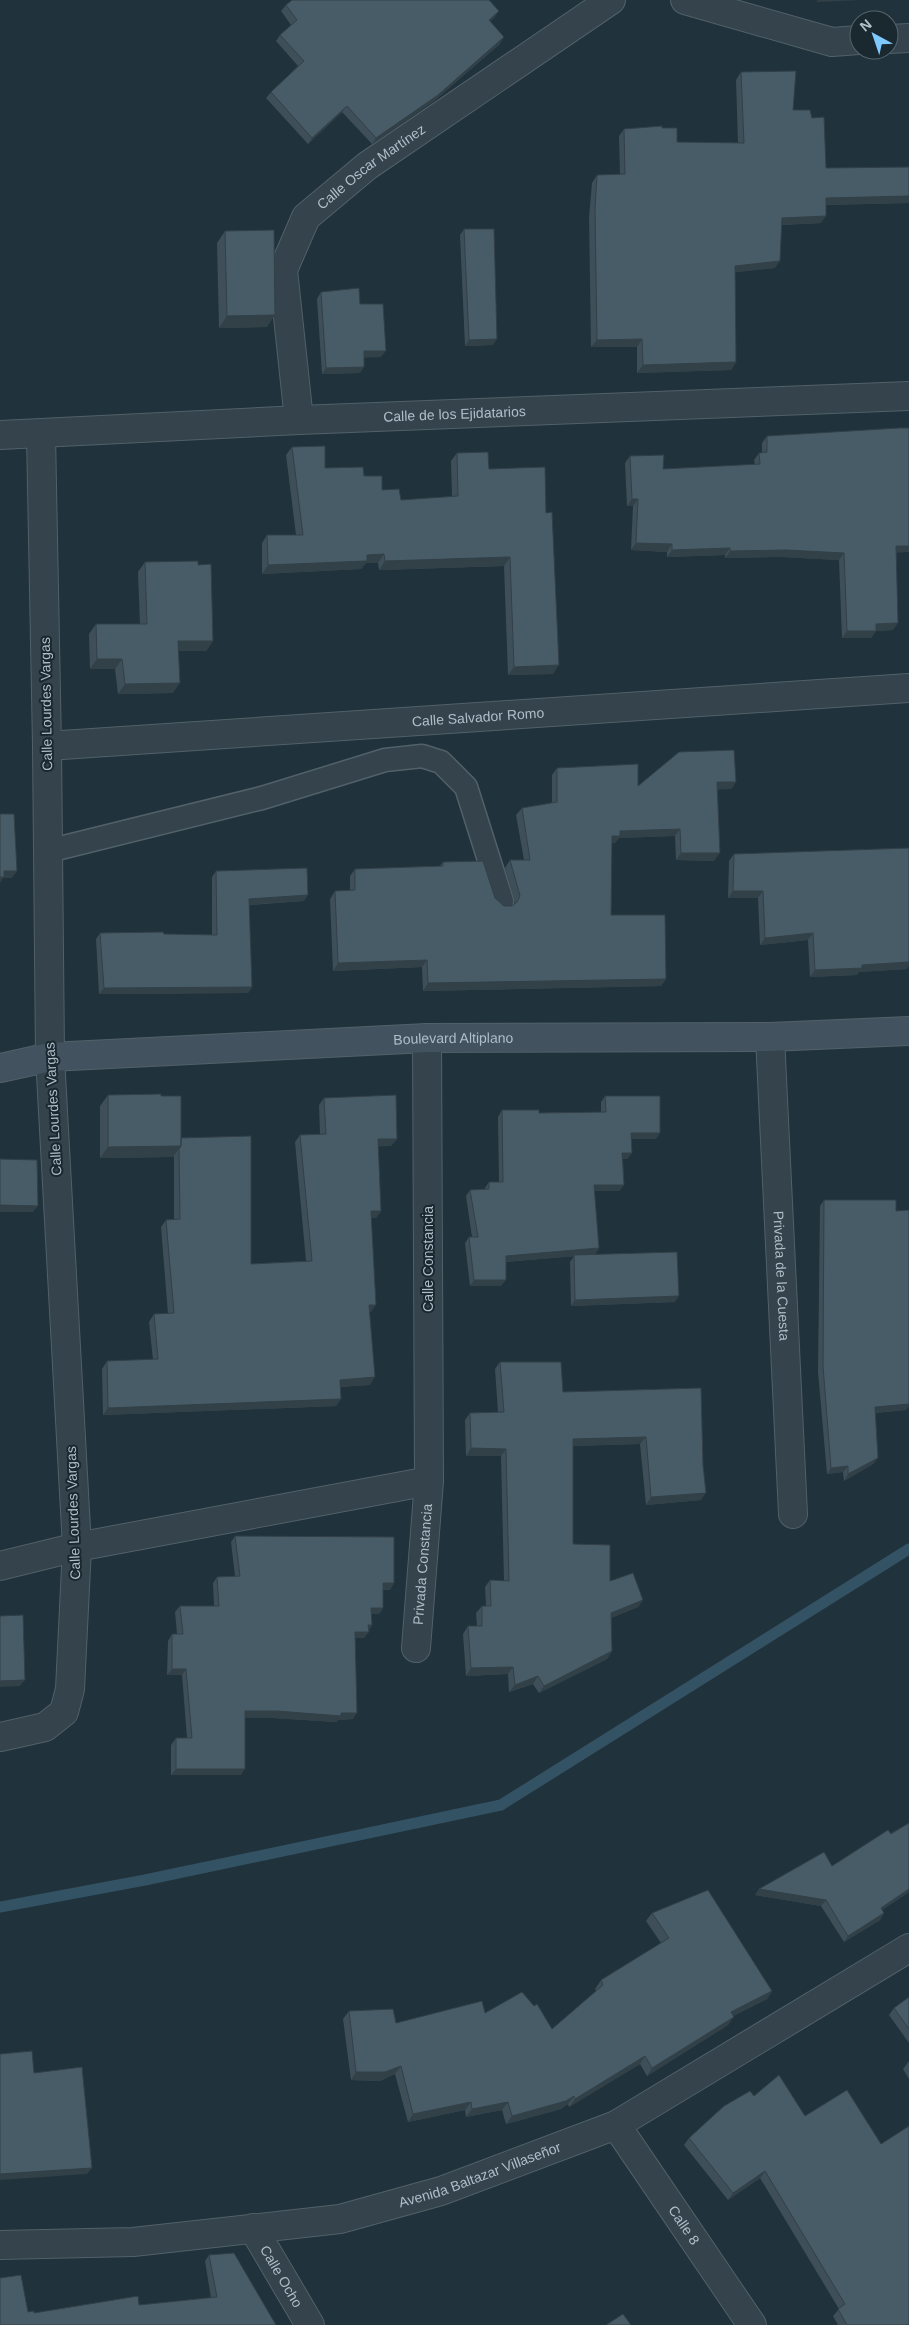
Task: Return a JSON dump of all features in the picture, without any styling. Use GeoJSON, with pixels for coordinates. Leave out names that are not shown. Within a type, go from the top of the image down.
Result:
{"type":"FeatureCollection","features":[{"type":"Feature","properties":{"kind":"street","name":"Calle Oscar Martínez"},"geometry":{"type":"LineString","coordinates":[[299,420],[282,270],[306,217],[367,166],[611,0]]}},
{"type":"Feature","properties":{"kind":"street"},"geometry":{"type":"LineString","coordinates":[[685,0],[832,42],[849,41]]}},
{"type":"Feature","properties":{"kind":"street","name":"Calle de los Ejidatarios"},"geometry":{"type":"LineString","coordinates":[[0,435],[299,420],[909,396]]}},
{"type":"Feature","properties":{"kind":"street","name":"Calle Lourdes Vargas"},"geometry":{"type":"LineString","coordinates":[[0,1737],[45,1727],[64,1712],[70,1689],[77,1547],[50,1057],[41,434]]}},
{"type":"Feature","properties":{"kind":"street","name":"Calle Salvador Romo"},"geometry":{"type":"LineString","coordinates":[[47,746],[909,688]]}},
{"type":"Feature","properties":{"kind":"street","name":"Boulevard Altiplano"},"geometry":{"type":"LineString","coordinates":[[0,1068],[50,1057],[427,1038],[770,1037],[909,1031]]}},
{"type":"Feature","properties":{"kind":"street","name":"Privada de la Cuesta"},"geometry":{"type":"LineString","coordinates":[[770,1037],[793,1514]]}},
{"type":"Feature","properties":{"kind":"street","name":"Calle Constancia"},"geometry":{"type":"LineString","coordinates":[[427,1038],[429,1481]]}},
{"type":"Feature","properties":{"kind":"street"},"geometry":{"type":"LineString","coordinates":[[0,1566],[77,1547],[429,1481]]}},
{"type":"Feature","properties":{"kind":"street","name":"Privada Constancia"},"geometry":{"type":"LineString","coordinates":[[416,1648],[429,1481]]}},
{"type":"Feature","properties":{"kind":"street","name":"Avenida Baltazar Villaseñor"},"geometry":{"type":"LineString","coordinates":[[0,2245],[132,2242],[340,2219],[441,2191],[616,2124],[909,1948]]}},
{"type":"Feature","properties":{"kind":"street","name":"Calle 8"},"geometry":{"type":"LineString","coordinates":[[616,2124],[752,2325]]}},
{"type":"Feature","properties":{"kind":"street","name":"Calle Ocho"},"geometry":{"type":"LineString","coordinates":[[253,2228],[310,2325]]}},
{"type":"Feature","properties":{"kind":"lane"},"geometry":{"type":"LineString","coordinates":[[48,851],[262,798],[385,760],[422,756],[441,762],[466,787],[502,900]]}},
{"type":"Feature","properties":{"kind":"building"},"geometry":{"type":"Polygon","coordinates":[[[292,0],[489,0],[499,11],[489,20],[504,37],[438,95],[376,138],[347,106],[312,138],[271,92],[304,61],[280,35],[297,20],[286,5],[292,0]]]}},
{"type":"Feature","properties":{"kind":"building"},"geometry":{"type":"Polygon","coordinates":[[[796,71],[793,110],[810,110],[812,118],[824,117],[826,168],[909,167],[909,196],[826,198],[826,216],[782,218],[780,261],[735,266],[736,362],[643,365],[642,339],[597,340],[595,209],[597,175],[625,174],[624,129],[662,126],[662,128],[677,128],[677,142],[744,143],[741,72],[796,71]]]}},
{"type":"Feature","properties":{"kind":"building"},"geometry":{"type":"Polygon","coordinates":[[[464,229],[494,229],[497,339],[469,340],[464,229]]]}},
{"type":"Feature","properties":{"kind":"building"},"geometry":{"type":"Polygon","coordinates":[[[274,230],[275,315],[227,316],[225,231],[274,230]]]}},
{"type":"Feature","properties":{"kind":"building"},"geometry":{"type":"Polygon","coordinates":[[[359,288],[360,304],[383,304],[386,351],[364,351],[364,367],[326,368],[321,292],[359,288]]]}},
{"type":"Feature","properties":{"kind":"building"},"geometry":{"type":"Polygon","coordinates":[[[909,428],[909,546],[896,546],[898,623],[876,624],[876,631],[847,631],[844,553],[787,550],[730,551],[730,548],[672,550],[672,544],[636,543],[638,499],[632,499],[630,456],[664,455],[663,469],[760,464],[759,453],[767,452],[767,436],[909,428]]]}},
{"type":"Feature","properties":{"kind":"building"},"geometry":{"type":"Polygon","coordinates":[[[325,446],[325,468],[363,467],[364,476],[382,476],[382,490],[399,489],[401,500],[458,496],[457,453],[488,452],[489,469],[545,467],[546,513],[552,512],[559,665],[514,667],[510,557],[385,561],[384,554],[367,555],[367,561],[268,565],[267,535],[303,535],[292,447],[325,446]]]}},
{"type":"Feature","properties":{"kind":"building"},"geometry":{"type":"Polygon","coordinates":[[[198,561],[198,565],[211,564],[213,641],[178,641],[180,683],[125,684],[122,659],[97,659],[96,624],[147,624],[145,562],[198,561]]]}},
{"type":"Feature","properties":{"kind":"building"},"geometry":{"type":"Polygon","coordinates":[[[734,750],[736,782],[717,782],[720,853],[681,853],[680,829],[620,831],[620,836],[612,836],[611,915],[665,915],[666,979],[428,983],[427,960],[338,963],[335,891],[355,890],[355,869],[443,866],[443,862],[483,861],[495,898],[504,906],[512,906],[520,896],[510,860],[530,860],[522,808],[557,802],[557,768],[638,764],[638,786],[679,752],[734,750]]]}},
{"type":"Feature","properties":{"kind":"building"},"geometry":{"type":"Polygon","coordinates":[[[0,814],[14,814],[17,871],[4,871],[4,877],[0,877],[0,814]]]}},
{"type":"Feature","properties":{"kind":"building"},"geometry":{"type":"Polygon","coordinates":[[[909,848],[909,962],[862,965],[862,968],[815,970],[813,933],[765,938],[763,891],[733,891],[734,854],[909,848]]]}},
{"type":"Feature","properties":{"kind":"building"},"geometry":{"type":"Polygon","coordinates":[[[307,868],[308,895],[249,899],[252,987],[104,988],[100,933],[163,932],[164,934],[217,935],[216,871],[307,868]]]}},
{"type":"Feature","properties":{"kind":"building"},"geometry":{"type":"Polygon","coordinates":[[[161,1094],[161,1096],[181,1096],[181,1146],[108,1147],[108,1095],[161,1094]]]}},
{"type":"Feature","properties":{"kind":"building"},"geometry":{"type":"Polygon","coordinates":[[[396,1095],[397,1139],[378,1139],[381,1211],[371,1211],[376,1305],[369,1305],[375,1377],[340,1380],[341,1399],[108,1408],[107,1361],[158,1359],[154,1314],[174,1313],[166,1220],[180,1219],[179,1149],[181,1138],[251,1136],[251,1264],[312,1261],[300,1135],[326,1134],[324,1098],[396,1095]]]}},
{"type":"Feature","properties":{"kind":"building"},"geometry":{"type":"Polygon","coordinates":[[[605,1096],[660,1096],[660,1133],[631,1133],[632,1153],[622,1153],[624,1185],[594,1185],[599,1248],[506,1256],[506,1280],[474,1280],[469,1237],[478,1237],[470,1190],[489,1189],[489,1182],[503,1182],[502,1110],[539,1110],[539,1113],[606,1112],[605,1096]]]}},
{"type":"Feature","properties":{"kind":"building"},"geometry":{"type":"Polygon","coordinates":[[[0,1159],[37,1160],[38,1206],[0,1205],[0,1159]]]}},
{"type":"Feature","properties":{"kind":"building"},"geometry":{"type":"Polygon","coordinates":[[[824,1200],[896,1200],[896,1211],[909,1210],[909,1404],[875,1407],[878,1458],[848,1474],[848,1466],[831,1468],[823,1366],[824,1200]]]}},
{"type":"Feature","properties":{"kind":"building"},"geometry":{"type":"Polygon","coordinates":[[[677,1252],[679,1296],[575,1300],[574,1255],[677,1252]]]}},
{"type":"Feature","properties":{"kind":"building"},"geometry":{"type":"Polygon","coordinates":[[[500,1362],[561,1362],[563,1392],[701,1388],[703,1465],[706,1493],[651,1497],[646,1437],[573,1439],[573,1544],[610,1545],[610,1581],[633,1573],[643,1600],[611,1613],[612,1651],[544,1686],[538,1676],[515,1685],[513,1667],[471,1668],[468,1626],[482,1626],[482,1606],[491,1606],[490,1580],[509,1581],[506,1449],[471,1448],[470,1413],[504,1412],[500,1362]]]}},
{"type":"Feature","properties":{"kind":"building"},"geometry":{"type":"Polygon","coordinates":[[[235,1536],[394,1537],[394,1583],[383,1583],[383,1608],[371,1608],[372,1625],[368,1625],[369,1632],[355,1632],[357,1713],[341,1713],[341,1716],[277,1711],[245,1711],[245,1769],[176,1769],[176,1738],[192,1738],[186,1669],[172,1669],[172,1634],[183,1634],[180,1606],[219,1606],[217,1577],[240,1576],[235,1536]]]}},
{"type":"Feature","properties":{"kind":"building"},"geometry":{"type":"Polygon","coordinates":[[[23,1615],[25,1680],[0,1681],[0,1616],[23,1615]]]}},
{"type":"Feature","properties":{"kind":"building"},"geometry":{"type":"Polygon","coordinates":[[[909,1823],[909,1889],[881,1908],[884,1913],[848,1936],[826,1900],[759,1889],[824,1852],[832,1866],[888,1830],[891,1834],[909,1823]]]}},
{"type":"Feature","properties":{"kind":"building"},"geometry":{"type":"Polygon","coordinates":[[[708,1890],[772,1991],[731,2012],[734,2017],[652,2068],[645,2056],[575,2099],[574,2096],[566,2101],[512,2116],[508,2102],[472,2109],[471,2102],[413,2114],[401,2066],[385,2072],[356,2072],[349,2011],[393,2009],[396,2023],[482,2001],[485,2013],[522,1992],[534,2006],[537,2004],[552,2029],[603,1985],[601,1980],[669,1938],[652,1913],[708,1890]]]}},
{"type":"Feature","properties":{"kind":"building"},"geometry":{"type":"Polygon","coordinates":[[[909,1997],[909,2029],[894,2008],[909,1997]]]}},
{"type":"Feature","properties":{"kind":"building"},"geometry":{"type":"Polygon","coordinates":[[[32,2051],[34,2073],[82,2067],[92,2168],[0,2174],[0,2054],[32,2051]]]}},
{"type":"Feature","properties":{"kind":"building"},"geometry":{"type":"Polygon","coordinates":[[[779,2075],[805,2116],[847,2090],[881,2144],[909,2126],[909,2325],[847,2325],[838,2309],[845,2304],[765,2171],[733,2193],[689,2138],[724,2106],[750,2091],[754,2096],[779,2075]]]}},
{"type":"Feature","properties":{"kind":"building"},"geometry":{"type":"Polygon","coordinates":[[[234,2253],[276,2325],[0,2325],[0,2278],[21,2275],[28,2312],[34,2311],[34,2313],[138,2296],[139,2305],[217,2297],[209,2255],[234,2253]]]}},
{"type":"Feature","properties":{"kind":"building"},"geometry":{"type":"Polygon","coordinates":[[[623,2314],[631,2325],[606,2325],[623,2314]]]}},
{"type":"Feature","properties":{"kind":"waterway"},"geometry":{"type":"LineString","coordinates":[[0,1907],[145,1880],[501,1805],[909,1549]]}}]}
